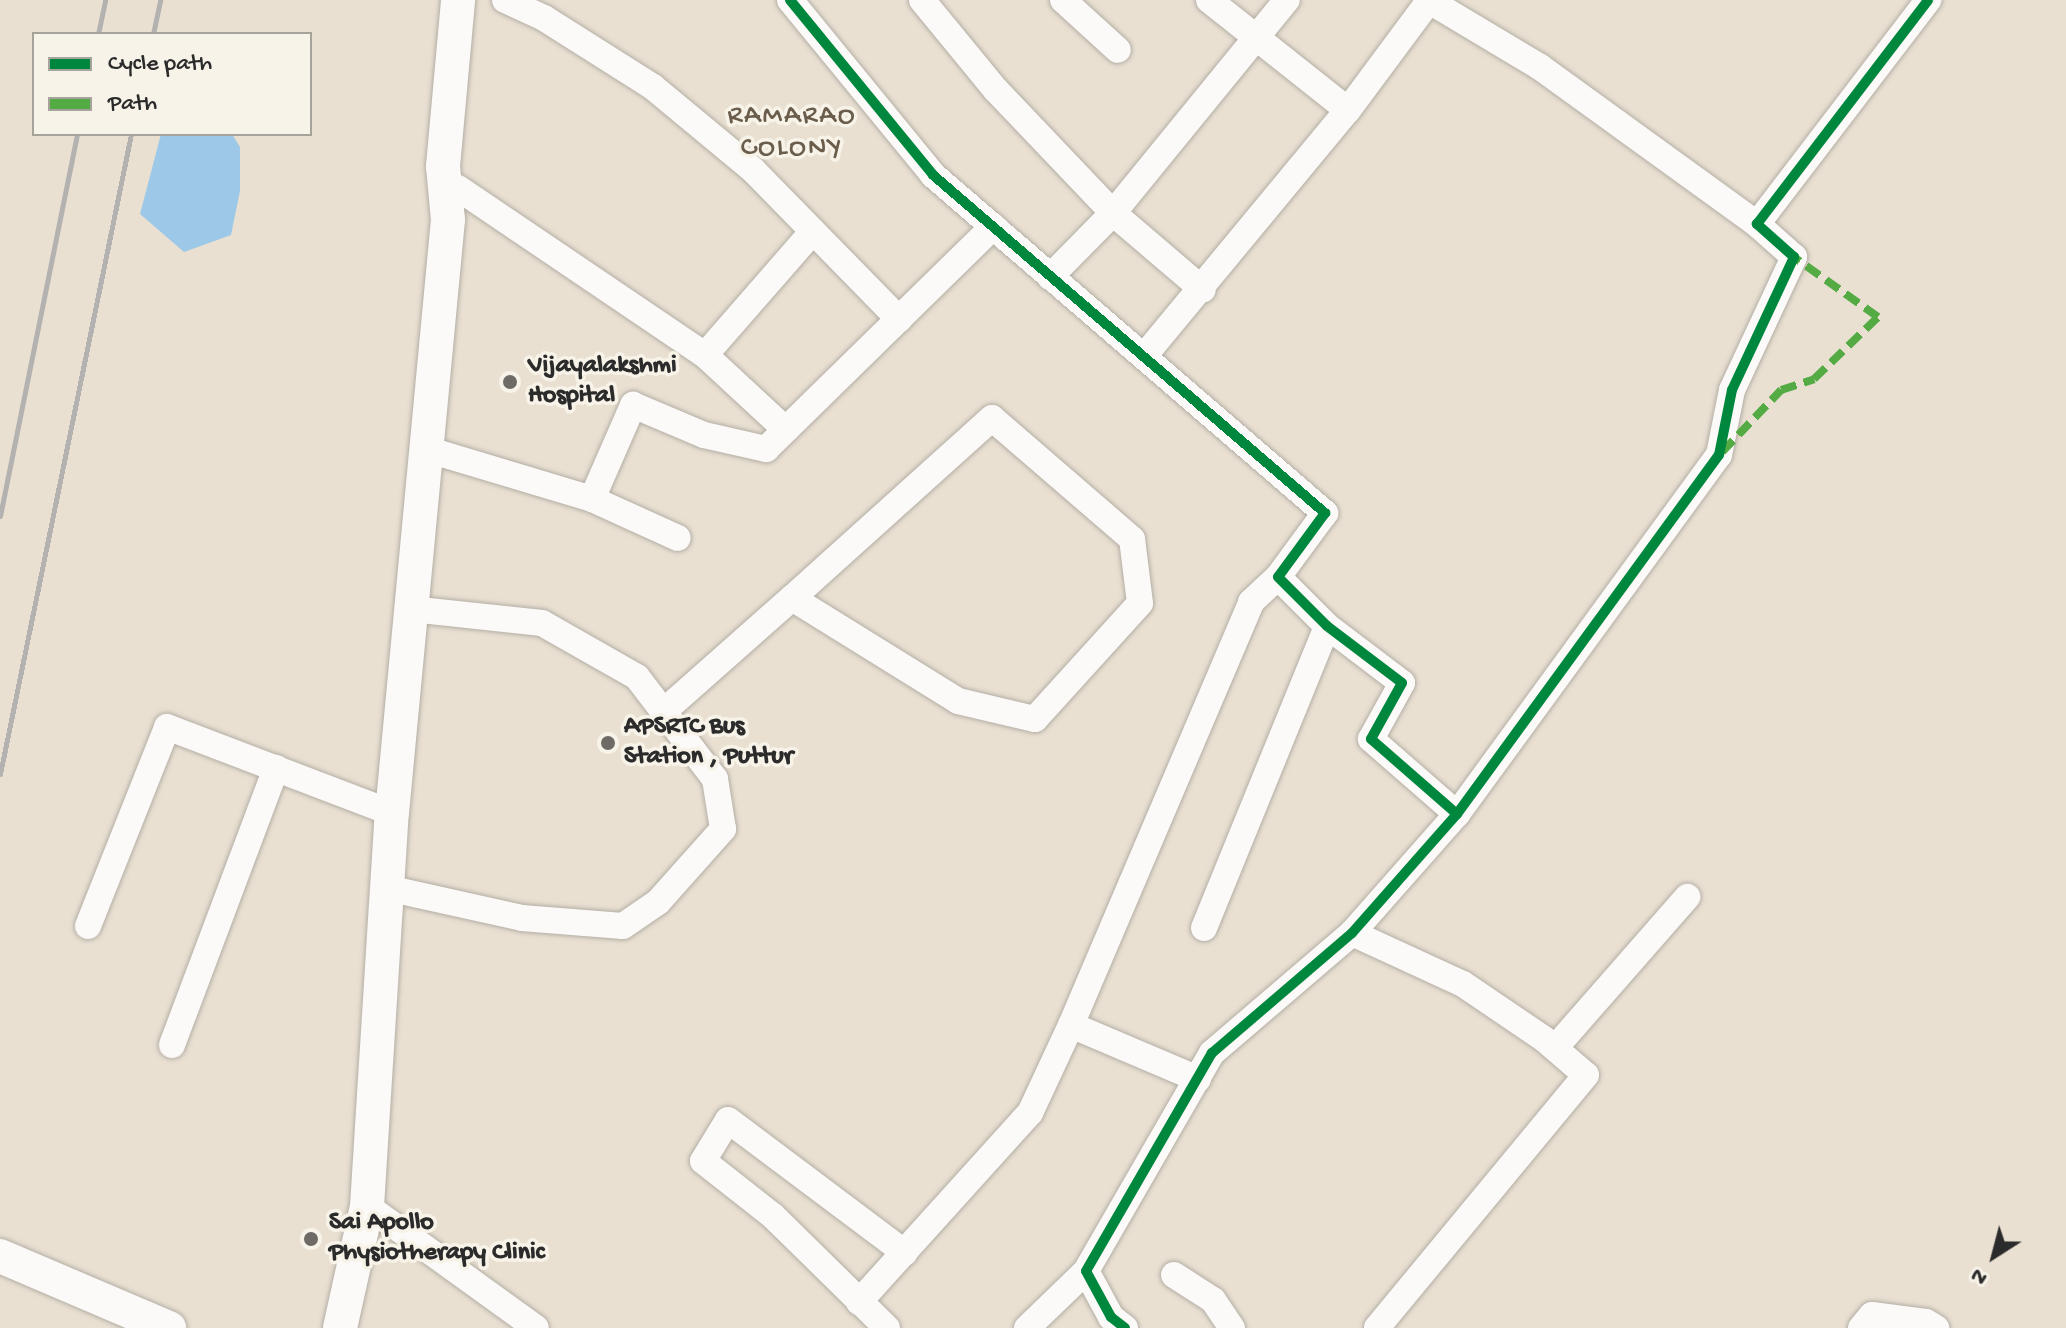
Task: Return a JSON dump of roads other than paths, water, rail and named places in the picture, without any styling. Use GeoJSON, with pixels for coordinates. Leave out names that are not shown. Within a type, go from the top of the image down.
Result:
{"type":"FeatureCollection","features":[{"type":"Feature","properties":{"kind":"main road"},"geometry":{"type":"LineString","coordinates":[[340,1328],[367,1206],[392,813],[429,450],[449,191],[458,0]]}},
{"type":"Feature","properties":{"kind":"main road"},"geometry":{"type":"LineString","coordinates":[[449,191],[463,170],[472,0]]}},
{"type":"Feature","properties":{"kind":"main road"},"geometry":{"type":"LineString","coordinates":[[0,1256],[169,1328]]}},
{"type":"Feature","properties":{"kind":"street"},"geometry":{"type":"LineString","coordinates":[[505,0],[544,18],[653,87],[753,170],[899,319]]}},
{"type":"Feature","properties":{"kind":"street"},"geometry":{"type":"LineString","coordinates":[[790,0],[933,175],[1325,513],[1278,577],[1251,602],[1071,1025],[1030,1113],[859,1302]]}},
{"type":"Feature","properties":{"kind":"street"},"geometry":{"type":"LineString","coordinates":[[922,0],[996,90],[1113,213],[1203,290]]}},
{"type":"Feature","properties":{"kind":"street"},"geometry":{"type":"LineString","coordinates":[[1063,0],[1118,50]]}},
{"type":"Feature","properties":{"kind":"street"},"geometry":{"type":"LineString","coordinates":[[1209,0],[1348,110]]}},
{"type":"Feature","properties":{"kind":"street"},"geometry":{"type":"LineString","coordinates":[[1050,277],[1113,213],[1287,0]]}},
{"type":"Feature","properties":{"kind":"street"},"geometry":{"type":"LineString","coordinates":[[1027,1328],[1086,1271],[1212,1053],[1352,933],[1457,814],[1719,455],[1732,390],[1794,257],[1757,224],[1540,67],[1428,0],[1348,110],[1203,290],[1145,355]]}},
{"type":"Feature","properties":{"kind":"street"},"geometry":{"type":"LineString","coordinates":[[1757,224],[1928,0]]}},
{"type":"Feature","properties":{"kind":"street"},"geometry":{"type":"LineString","coordinates":[[449,191],[705,355],[786,430]]}},
{"type":"Feature","properties":{"kind":"street"},"geometry":{"type":"LineString","coordinates":[[592,499],[633,405],[704,435],[766,449],[993,227]]}},
{"type":"Feature","properties":{"kind":"street"},"geometry":{"type":"LineString","coordinates":[[705,355],[813,231]]}},
{"type":"Feature","properties":{"kind":"street"},"geometry":{"type":"LineString","coordinates":[[663,712],[992,418],[1132,539],[1140,603],[1035,719],[958,701],[792,598]]}},
{"type":"Feature","properties":{"kind":"street"},"geometry":{"type":"LineString","coordinates":[[429,450],[592,499],[678,538]]}},
{"type":"Feature","properties":{"kind":"street"},"geometry":{"type":"LineString","coordinates":[[1278,577],[1327,626],[1402,683],[1371,739],[1457,814]]}},
{"type":"Feature","properties":{"kind":"street"},"geometry":{"type":"LineString","coordinates":[[387,888],[522,918],[623,926],[658,902],[723,829],[715,779],[637,677],[542,623],[412,609]]}},
{"type":"Feature","properties":{"kind":"street"},"geometry":{"type":"LineString","coordinates":[[1204,928],[1327,626]]}},
{"type":"Feature","properties":{"kind":"street"},"geometry":{"type":"LineString","coordinates":[[88,926],[167,727],[392,813]]}},
{"type":"Feature","properties":{"kind":"street"},"geometry":{"type":"LineString","coordinates":[[172,1045],[276,768]]}},
{"type":"Feature","properties":{"kind":"street"},"geometry":{"type":"LineString","coordinates":[[1555,1048],[1687,897]]}},
{"type":"Feature","properties":{"kind":"street"},"geometry":{"type":"LineString","coordinates":[[1352,933],[1463,984],[1555,1048],[1586,1075],[1377,1328]]}},
{"type":"Feature","properties":{"kind":"street"},"geometry":{"type":"LineString","coordinates":[[1071,1025],[1198,1079]]}},
{"type":"Feature","properties":{"kind":"street"},"geometry":{"type":"LineString","coordinates":[[887,1328],[773,1216],[703,1161],[728,1120],[905,1253]]}},
{"type":"Feature","properties":{"kind":"street"},"geometry":{"type":"LineString","coordinates":[[367,1206],[536,1328]]}},
{"type":"Feature","properties":{"kind":"street"},"geometry":{"type":"LineString","coordinates":[[1086,1271],[1111,1317],[1125,1328]]}},
{"type":"Feature","properties":{"kind":"street"},"geometry":{"type":"LineString","coordinates":[[1174,1275],[1213,1300],[1232,1328]]}},
{"type":"Feature","properties":{"kind":"street"},"geometry":{"type":"LineString","coordinates":[[1861,1328],[1872,1315],[1926,1322],[1936,1328]]}},
{"type":"Feature","properties":{"kind":"water"},"geometry":{"type":"Polygon","coordinates":[[[160,136],[233,136],[240,147],[240,191],[231,235],[184,252],[140,214],[160,136]]]}},
{"type":"Feature","properties":{"kind":"railway"},"geometry":{"type":"LineString","coordinates":[[98,32],[105,0]]}},
{"type":"Feature","properties":{"kind":"railway"},"geometry":{"type":"LineString","coordinates":[[153,32],[160,0]]}},
{"type":"Feature","properties":{"kind":"railway"},"geometry":{"type":"LineString","coordinates":[[0,516],[77,136]]}},
{"type":"Feature","properties":{"kind":"railway"},"geometry":{"type":"LineString","coordinates":[[0,774],[131,136]]}},
{"type":"Feature","properties":{"kind":"place","name":"Vijayalakshmi Hospital"},"geometry":{"type":"Point","coordinates":[510,382]}},
{"type":"Feature","properties":{"kind":"place","name":"APSRTC Bus Station , Puttur"},"geometry":{"type":"Point","coordinates":[608,743]}},
{"type":"Feature","properties":{"kind":"place","name":"Sai Apollo Physiotherapy Clinic"},"geometry":{"type":"Point","coordinates":[311,1239]}},
{"type":"Feature","properties":{"kind":"district","name":"RAMARAO COLONY"},"geometry":{"type":"Point","coordinates":[792,133]}}]}
